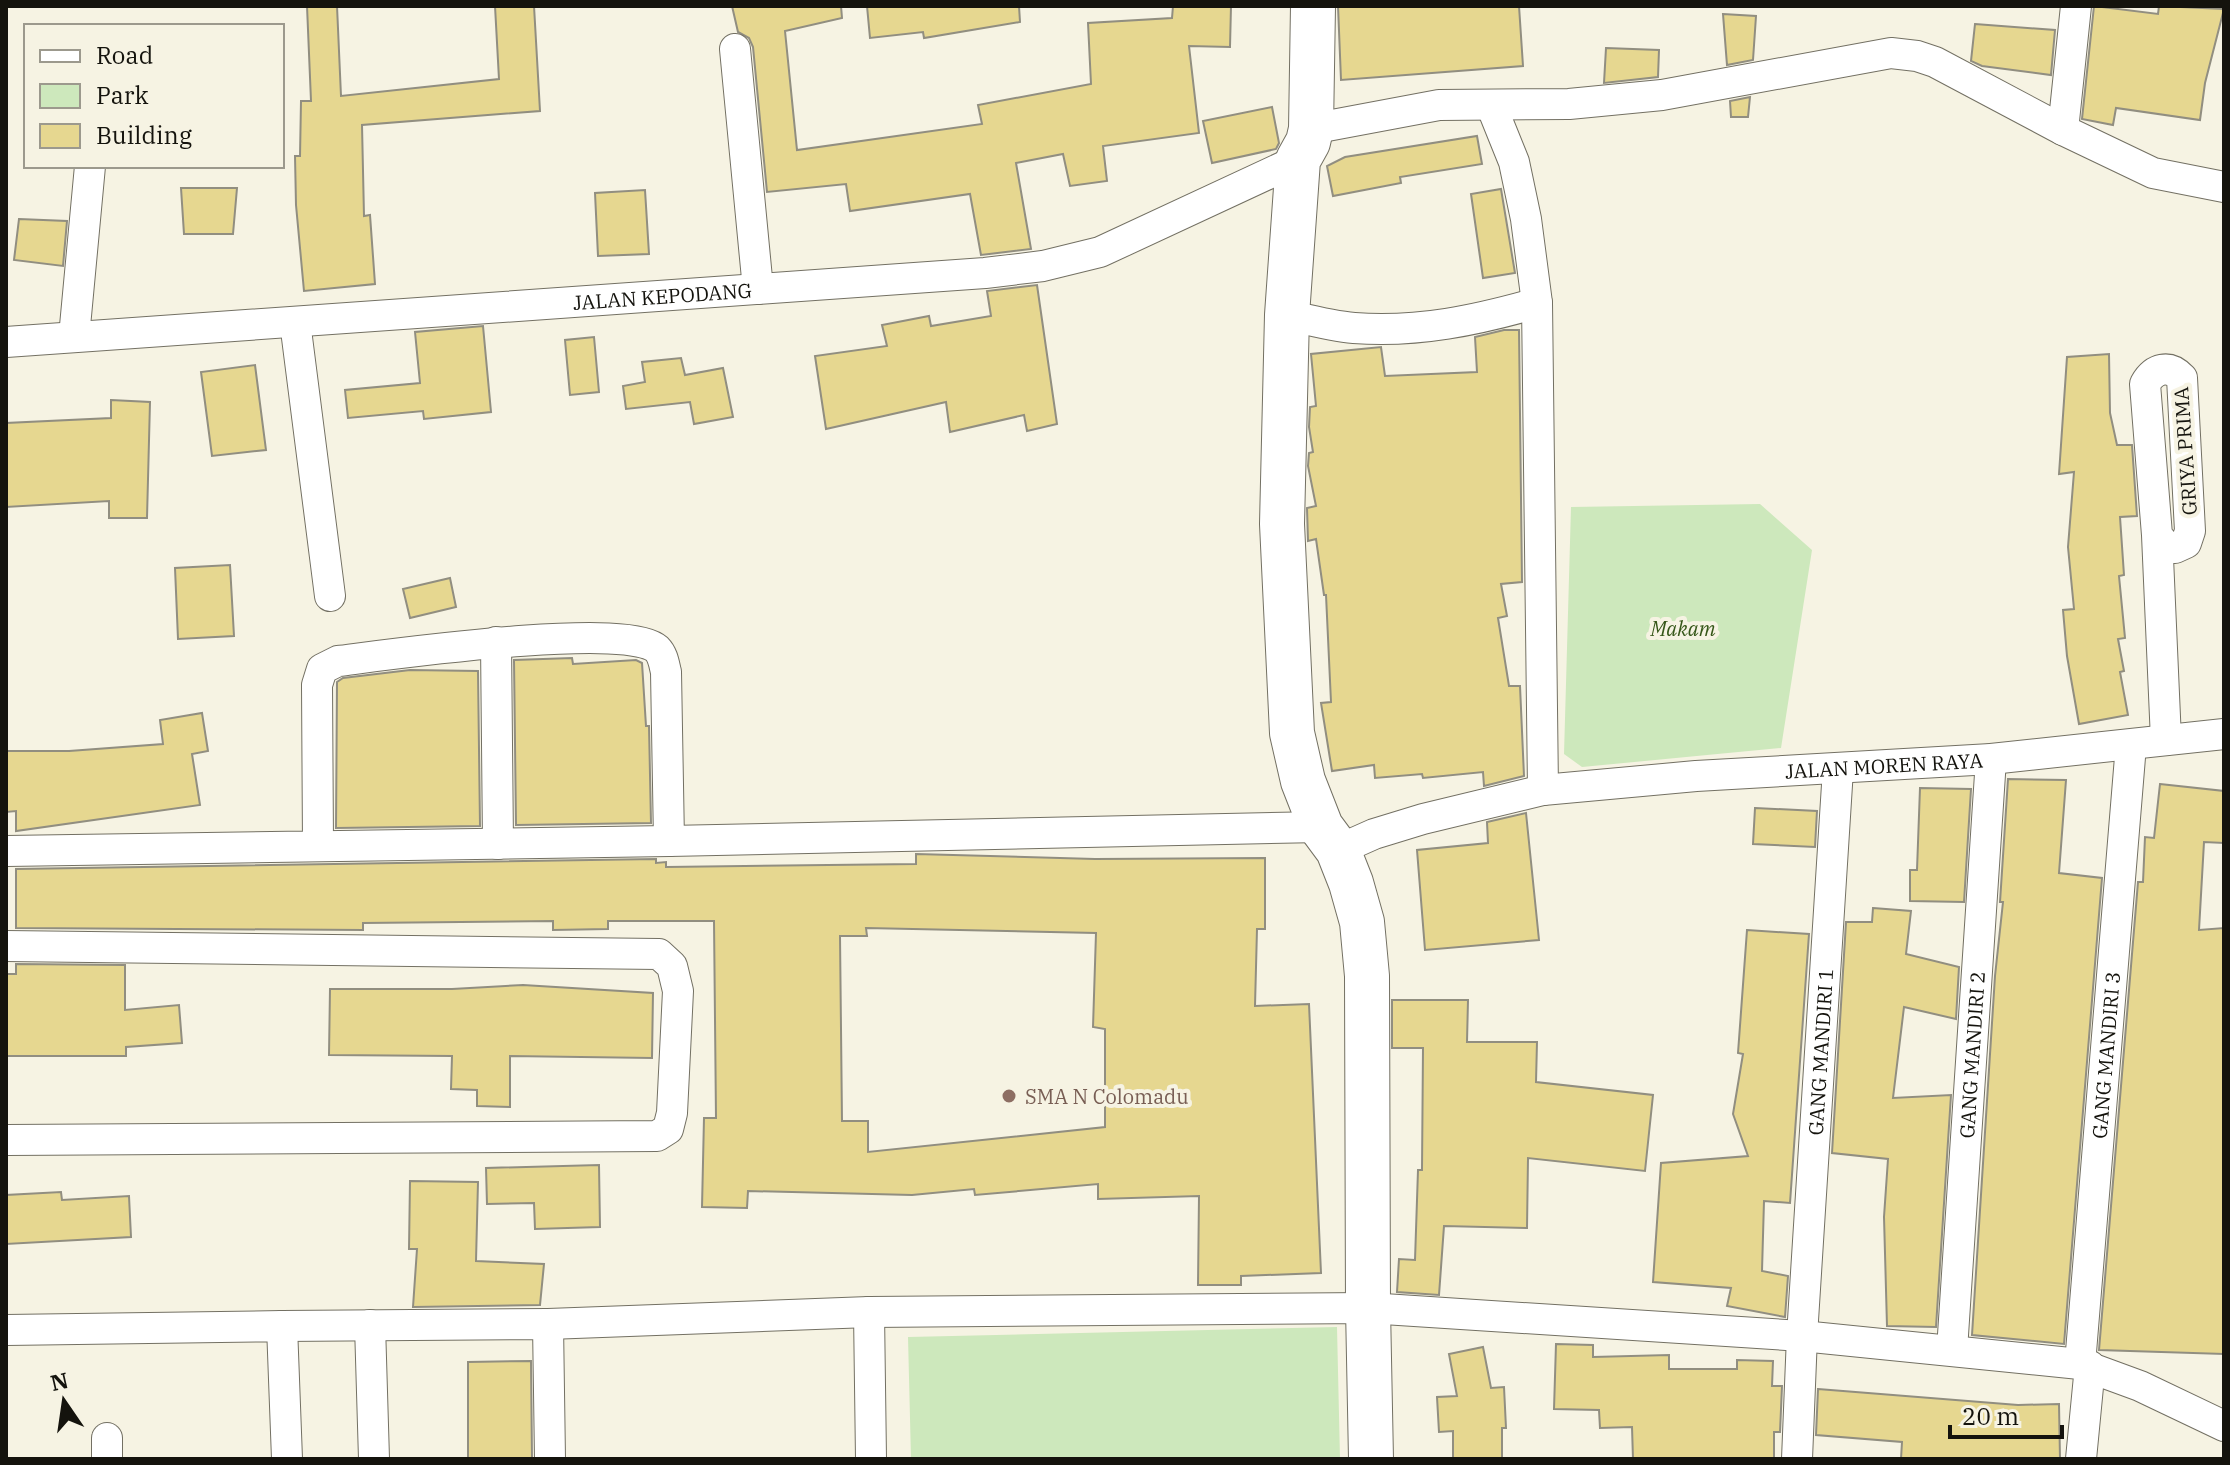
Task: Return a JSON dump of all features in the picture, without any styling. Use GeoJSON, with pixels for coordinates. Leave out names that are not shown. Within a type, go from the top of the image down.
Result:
{"type":"FeatureCollection","features":[{"type":"Feature","properties":{"kind":"main road"},"geometry":{"type":"LineString","coordinates":[[1313,6],[1301,162],[1290,242],[1282,524],[1292,733],[1303,781],[1351,883],[1362,922],[1367,976],[1371,1459]]}},
{"type":"Feature","properties":{"kind":"street"},"geometry":{"type":"LineString","coordinates":[[2063,130],[2076,6]]}},
{"type":"Feature","properties":{"kind":"street"},"geometry":{"type":"LineString","coordinates":[[735,49],[758,289]]}},
{"type":"Feature","properties":{"kind":"street"},"geometry":{"type":"LineString","coordinates":[[1301,162],[1439,105],[1495,115],[1662,95],[1891,53],[1935,62],[2063,130],[2153,173],[2224,187]]}},
{"type":"Feature","properties":{"kind":"street"},"geometry":{"type":"LineString","coordinates":[[1495,115],[1514,162],[1526,219],[1537,303],[1543,790]]}},
{"type":"Feature","properties":{"kind":"street","name":"JALAN KEPODANG"},"geometry":{"type":"LineString","coordinates":[[6,342],[985,273],[1100,252],[1301,162]]}},
{"type":"Feature","properties":{"kind":"street"},"geometry":{"type":"LineString","coordinates":[[74,337],[90,168]]}},
{"type":"Feature","properties":{"kind":"street"},"geometry":{"type":"LineString","coordinates":[[1287,315],[1352,328],[1413,329],[1476,320],[1537,303]]}},
{"type":"Feature","properties":{"kind":"street"},"geometry":{"type":"LineString","coordinates":[[295,322],[330,596]]}},
{"type":"Feature","properties":{"kind":"street","name":"GRIYA PRIMA"},"geometry":{"type":"LineString","coordinates":[[2157,535],[2164,544],[2175,548],[2186,543],[2190,531],[2182,378],[2175,370],[2162,368],[2150,375],[2145,384],[2157,535],[2166,740]]}},
{"type":"Feature","properties":{"kind":"street"},"geometry":{"type":"LineString","coordinates":[[318,845],[317,685],[322,669],[338,661],[496,642],[560,639],[631,640],[656,648],[663,658],[666,672],[669,841]]}},
{"type":"Feature","properties":{"kind":"street"},"geometry":{"type":"LineString","coordinates":[[496,642],[498,844]]}},
{"type":"Feature","properties":{"kind":"street","name":"JALAN MOREN RAYA"},"geometry":{"type":"LineString","coordinates":[[1330,838],[1374,834],[1543,790],[1696,776],[1991,759],[2224,734]]}},
{"type":"Feature","properties":{"kind":"street","name":"GANG MANDIRI 3"},"geometry":{"type":"LineString","coordinates":[[2081,1459],[2085,1365],[2131,745]]}},
{"type":"Feature","properties":{"kind":"street","name":"GANG MANDIRI 2"},"geometry":{"type":"LineString","coordinates":[[1952,1350],[1991,759]]}},
{"type":"Feature","properties":{"kind":"street","name":"GANG MANDIRI 1"},"geometry":{"type":"LineString","coordinates":[[1797,1459],[1838,769]]}},
{"type":"Feature","properties":{"kind":"street"},"geometry":{"type":"LineString","coordinates":[[6,851],[669,841],[1330,838]]}},
{"type":"Feature","properties":{"kind":"street"},"geometry":{"type":"LineString","coordinates":[[6,946],[659,954],[672,966],[678,991],[672,1113],[668,1129],[657,1136],[6,1140]]}},
{"type":"Feature","properties":{"kind":"street"},"geometry":{"type":"LineString","coordinates":[[6,1330],[548,1324],[869,1312],[1368,1308],[1802,1336],[2085,1365],[2140,1386],[2224,1426]]}},
{"type":"Feature","properties":{"kind":"street"},"geometry":{"type":"LineString","coordinates":[[869,1312],[871,1459]]}},
{"type":"Feature","properties":{"kind":"street"},"geometry":{"type":"LineString","coordinates":[[548,1324],[550,1459]]}},
{"type":"Feature","properties":{"kind":"street"},"geometry":{"type":"LineString","coordinates":[[370,1325],[374,1459]]}},
{"type":"Feature","properties":{"kind":"street"},"geometry":{"type":"LineString","coordinates":[[282,1326],[287,1459]]}},
{"type":"Feature","properties":{"kind":"green space","name":"Makam"},"geometry":{"type":"Polygon","coordinates":[[[1760,504],[1812,550],[1781,748],[1582,767],[1564,754],[1571,507],[1760,504]]]}},
{"type":"Feature","properties":{"kind":"green space"},"geometry":{"type":"Polygon","coordinates":[[[1337,1327],[1340,1459],[911,1459],[908,1337],[1337,1327]]]}},
{"type":"Feature","properties":{"kind":"building"},"geometry":{"type":"Polygon","coordinates":[[[307,6],[337,6],[341,96],[499,79],[495,6],[534,6],[540,111],[362,125],[364,216],[370,215],[375,284],[304,291],[295,156],[300,156],[301,101],[311,101],[307,6]]]}},
{"type":"Feature","properties":{"kind":"building"},"geometry":{"type":"Polygon","coordinates":[[[732,6],[841,6],[842,18],[785,31],[797,150],[982,124],[978,105],[1091,84],[1088,23],[1172,18],[1173,6],[1231,6],[1230,47],[1189,46],[1199,133],[1103,146],[1107,181],[1070,186],[1063,154],[1016,163],[1031,249],[981,255],[970,194],[850,211],[846,184],[767,192],[753,47],[749,38],[738,32],[732,6]]]}},
{"type":"Feature","properties":{"kind":"building"},"geometry":{"type":"Polygon","coordinates":[[[867,6],[1019,6],[1020,22],[924,38],[923,32],[870,38],[867,6]]]}},
{"type":"Feature","properties":{"kind":"building"},"geometry":{"type":"Polygon","coordinates":[[[1338,6],[1519,6],[1523,66],[1341,80],[1338,6]]]}},
{"type":"Feature","properties":{"kind":"building"},"geometry":{"type":"Polygon","coordinates":[[[2094,6],[2158,14],[2159,6],[2224,9],[2205,83],[2200,120],[2116,108],[2113,125],[2082,119],[2094,6]]]}},
{"type":"Feature","properties":{"kind":"building"},"geometry":{"type":"Polygon","coordinates":[[[1723,14],[1756,16],[1753,60],[1727,65],[1723,14]]]}},
{"type":"Feature","properties":{"kind":"building"},"geometry":{"type":"Polygon","coordinates":[[[1975,24],[2055,30],[2051,75],[1982,66],[1971,61],[1975,24]]]}},
{"type":"Feature","properties":{"kind":"building"},"geometry":{"type":"Polygon","coordinates":[[[1606,48],[1659,50],[1658,77],[1604,83],[1606,48]]]}},
{"type":"Feature","properties":{"kind":"building"},"geometry":{"type":"Polygon","coordinates":[[[1750,97],[1748,117],[1731,117],[1730,101],[1750,97]]]}},
{"type":"Feature","properties":{"kind":"building"},"geometry":{"type":"Polygon","coordinates":[[[1272,107],[1279,143],[1276,149],[1212,163],[1203,121],[1272,107]]]}},
{"type":"Feature","properties":{"kind":"building"},"geometry":{"type":"Polygon","coordinates":[[[1477,136],[1482,164],[1400,177],[1401,183],[1333,196],[1327,166],[1345,157],[1477,136]]]}},
{"type":"Feature","properties":{"kind":"building"},"geometry":{"type":"Polygon","coordinates":[[[181,188],[237,188],[233,234],[184,234],[181,188]]]}},
{"type":"Feature","properties":{"kind":"building"},"geometry":{"type":"Polygon","coordinates":[[[1501,189],[1515,273],[1483,278],[1471,194],[1501,189]]]}},
{"type":"Feature","properties":{"kind":"building"},"geometry":{"type":"Polygon","coordinates":[[[645,190],[649,254],[598,256],[595,193],[645,190]]]}},
{"type":"Feature","properties":{"kind":"building"},"geometry":{"type":"Polygon","coordinates":[[[19,219],[67,221],[63,266],[14,260],[19,219]]]}},
{"type":"Feature","properties":{"kind":"building"},"geometry":{"type":"Polygon","coordinates":[[[1037,285],[1057,424],[1027,431],[1024,415],[950,432],[946,402],[826,429],[815,356],[887,346],[882,325],[929,316],[931,326],[991,316],[987,291],[1037,285]]]}},
{"type":"Feature","properties":{"kind":"building"},"geometry":{"type":"Polygon","coordinates":[[[483,326],[491,412],[424,419],[423,411],[348,418],[345,390],[420,383],[415,332],[483,326]]]}},
{"type":"Feature","properties":{"kind":"building"},"geometry":{"type":"Polygon","coordinates":[[[1519,330],[1522,582],[1501,584],[1507,616],[1498,618],[1509,686],[1520,686],[1524,776],[1484,786],[1483,772],[1423,778],[1422,774],[1375,778],[1374,765],[1332,771],[1321,703],[1331,702],[1326,595],[1316,539],[1308,541],[1307,508],[1316,506],[1308,466],[1309,453],[1313,452],[1310,407],[1316,406],[1311,354],[1381,347],[1385,376],[1477,372],[1475,337],[1519,330]]]}},
{"type":"Feature","properties":{"kind":"building"},"geometry":{"type":"Polygon","coordinates":[[[594,337],[599,392],[570,395],[565,340],[594,337]]]}},
{"type":"Feature","properties":{"kind":"building"},"geometry":{"type":"Polygon","coordinates":[[[2109,354],[2110,413],[2117,445],[2132,445],[2137,516],[2120,517],[2124,575],[2119,576],[2125,638],[2118,639],[2128,715],[2079,724],[2067,656],[2063,610],[2074,609],[2068,547],[2074,472],[2059,474],[2067,357],[2109,354]]]}},
{"type":"Feature","properties":{"kind":"building"},"geometry":{"type":"Polygon","coordinates":[[[681,358],[685,375],[723,368],[733,417],[694,424],[690,402],[626,409],[623,386],[645,382],[642,362],[681,358]]]}},
{"type":"Feature","properties":{"kind":"building"},"geometry":{"type":"Polygon","coordinates":[[[255,365],[266,450],[212,456],[201,372],[255,365]]]}},
{"type":"Feature","properties":{"kind":"building"},"geometry":{"type":"Polygon","coordinates":[[[111,400],[150,402],[147,518],[109,518],[109,501],[6,507],[6,423],[111,418],[111,400]]]}},
{"type":"Feature","properties":{"kind":"building"},"geometry":{"type":"Polygon","coordinates":[[[230,565],[234,636],[178,639],[175,568],[230,565]]]}},
{"type":"Feature","properties":{"kind":"building"},"geometry":{"type":"Polygon","coordinates":[[[450,578],[456,607],[410,618],[403,589],[450,578]]]}},
{"type":"Feature","properties":{"kind":"building"},"geometry":{"type":"Polygon","coordinates":[[[572,658],[573,664],[636,660],[642,663],[646,726],[649,726],[651,823],[516,825],[514,660],[572,658]]]}},
{"type":"Feature","properties":{"kind":"building"},"geometry":{"type":"Polygon","coordinates":[[[410,670],[478,671],[480,826],[336,828],[337,682],[343,678],[410,670]]]}},
{"type":"Feature","properties":{"kind":"building"},"geometry":{"type":"Polygon","coordinates":[[[202,713],[208,751],[192,754],[200,805],[16,831],[16,811],[6,812],[6,751],[69,751],[163,744],[160,720],[202,713]]]}},
{"type":"Feature","properties":{"kind":"building"},"geometry":{"type":"Polygon","coordinates":[[[2008,779],[2066,780],[2059,873],[2102,878],[2064,1344],[1972,1335],[1995,976],[2003,902],[2000,902],[2008,779]]]}},
{"type":"Feature","properties":{"kind":"building"},"geometry":{"type":"Polygon","coordinates":[[[2160,784],[2224,791],[2224,843],[2204,842],[2199,930],[2224,928],[2224,1354],[2099,1350],[2138,882],[2143,882],[2145,837],[2154,838],[2160,784]]]}},
{"type":"Feature","properties":{"kind":"building"},"geometry":{"type":"Polygon","coordinates":[[[1920,788],[1971,789],[1964,902],[1910,901],[1910,870],[1917,870],[1920,788]]]}},
{"type":"Feature","properties":{"kind":"building"},"geometry":{"type":"Polygon","coordinates":[[[1755,808],[1817,811],[1815,847],[1753,844],[1755,808]]]}},
{"type":"Feature","properties":{"kind":"building"},"geometry":{"type":"Polygon","coordinates":[[[1526,813],[1539,940],[1425,950],[1417,850],[1488,843],[1487,822],[1526,813]]]}},
{"type":"Feature","properties":{"kind":"building"},"geometry":{"type":"Polygon","coordinates":[[[916,854],[1095,859],[1265,858],[1265,929],[1257,929],[1255,1006],[1309,1004],[1321,1273],[1241,1276],[1241,1285],[1198,1285],[1199,1196],[1098,1199],[1098,1184],[975,1195],[974,1189],[912,1195],[748,1191],[747,1208],[702,1207],[704,1118],[716,1118],[714,921],[608,921],[608,929],[553,930],[553,921],[363,923],[363,930],[16,928],[16,869],[656,859],[656,863],[666,862],[666,867],[916,864],[916,854]],[[866,928],[867,936],[840,936],[842,1121],[868,1121],[868,1152],[1105,1127],[1105,1029],[1093,1027],[1096,933],[866,928]]]}},
{"type":"Feature","properties":{"kind":"building"},"geometry":{"type":"Polygon","coordinates":[[[1873,908],[1911,911],[1906,954],[1959,967],[1956,1019],[1904,1007],[1893,1098],[1951,1095],[1936,1327],[1887,1326],[1884,1217],[1888,1159],[1832,1153],[1846,922],[1872,922],[1873,908]]]}},
{"type":"Feature","properties":{"kind":"building"},"geometry":{"type":"Polygon","coordinates":[[[1747,930],[1809,934],[1790,1203],[1764,1201],[1762,1271],[1788,1276],[1785,1317],[1727,1306],[1731,1288],[1653,1282],[1661,1163],[1748,1156],[1733,1114],[1743,1054],[1738,1053],[1747,930]]]}},
{"type":"Feature","properties":{"kind":"building"},"geometry":{"type":"Polygon","coordinates":[[[16,964],[125,965],[125,1010],[179,1005],[182,1043],[126,1047],[126,1056],[6,1056],[6,974],[16,974],[16,964]]]}},
{"type":"Feature","properties":{"kind":"building"},"geometry":{"type":"Polygon","coordinates":[[[523,985],[653,993],[652,1058],[510,1056],[510,1107],[477,1106],[477,1090],[451,1089],[452,1056],[329,1055],[330,989],[452,989],[523,985]]]}},
{"type":"Feature","properties":{"kind":"building"},"geometry":{"type":"Polygon","coordinates":[[[1392,1000],[1468,1000],[1467,1042],[1537,1042],[1536,1082],[1653,1095],[1645,1171],[1528,1158],[1527,1228],[1444,1226],[1439,1295],[1397,1292],[1399,1259],[1415,1260],[1418,1170],[1422,1170],[1423,1048],[1392,1048],[1392,1000]]]}},
{"type":"Feature","properties":{"kind":"building"},"geometry":{"type":"Polygon","coordinates":[[[599,1165],[600,1227],[535,1229],[534,1203],[487,1204],[486,1168],[599,1165]]]}},
{"type":"Feature","properties":{"kind":"building"},"geometry":{"type":"Polygon","coordinates":[[[410,1181],[478,1182],[476,1261],[544,1264],[540,1305],[413,1307],[417,1249],[409,1249],[410,1181]]]}},
{"type":"Feature","properties":{"kind":"building"},"geometry":{"type":"Polygon","coordinates":[[[61,1192],[62,1200],[129,1196],[131,1237],[6,1244],[6,1195],[61,1192]]]}},
{"type":"Feature","properties":{"kind":"building"},"geometry":{"type":"Polygon","coordinates":[[[1556,1344],[1593,1345],[1593,1357],[1669,1355],[1669,1369],[1737,1369],[1737,1360],[1773,1361],[1772,1386],[1782,1386],[1780,1432],[1774,1432],[1774,1459],[1633,1459],[1632,1427],[1600,1428],[1599,1410],[1554,1409],[1556,1344]]]}},
{"type":"Feature","properties":{"kind":"building"},"geometry":{"type":"Polygon","coordinates":[[[1483,1347],[1491,1388],[1504,1387],[1506,1428],[1502,1428],[1502,1459],[1453,1459],[1453,1431],[1439,1432],[1437,1397],[1457,1396],[1449,1354],[1483,1347]]]}},
{"type":"Feature","properties":{"kind":"building"},"geometry":{"type":"Polygon","coordinates":[[[531,1361],[532,1459],[468,1459],[468,1362],[531,1361]]]}},
{"type":"Feature","properties":{"kind":"building"},"geometry":{"type":"Polygon","coordinates":[[[1818,1389],[2018,1405],[2059,1404],[2060,1459],[1901,1459],[1902,1442],[1816,1435],[1818,1389]]]}},
{"type":"Feature","properties":{"kind":"place","name":"SMA N Colomadu"},"geometry":{"type":"Point","coordinates":[1009,1096]}}]}
